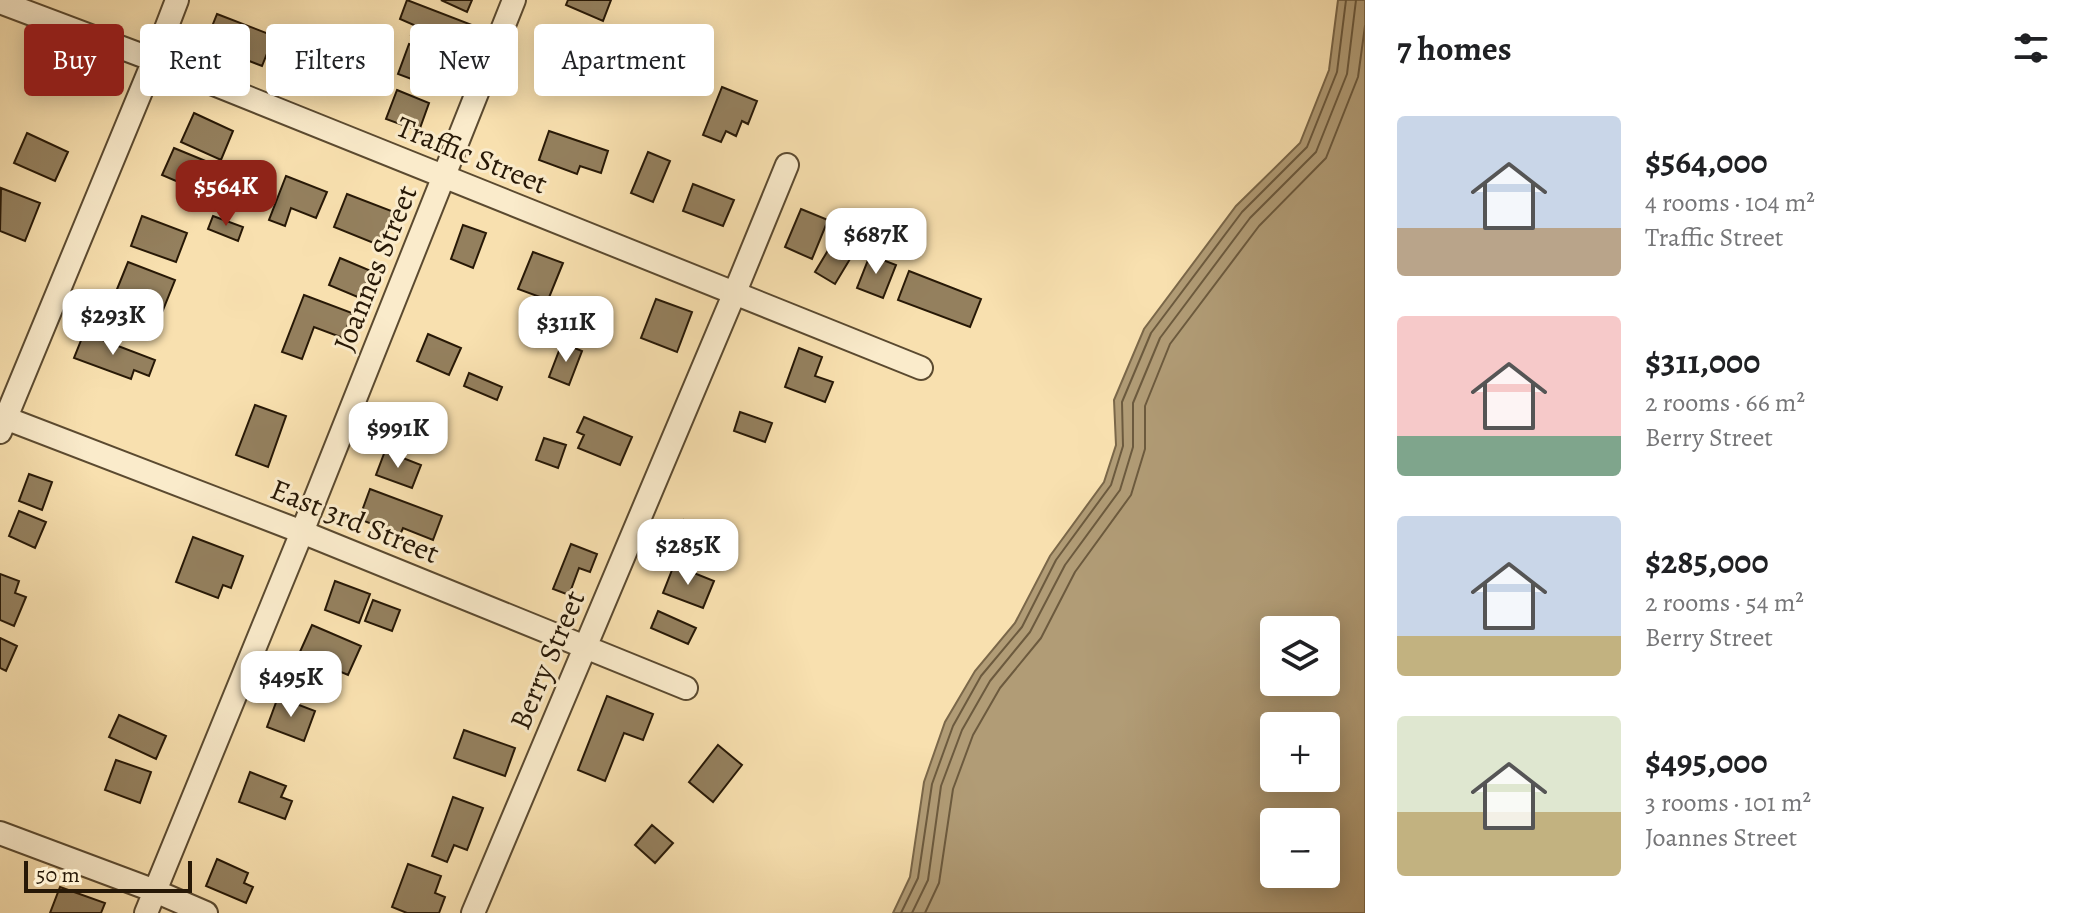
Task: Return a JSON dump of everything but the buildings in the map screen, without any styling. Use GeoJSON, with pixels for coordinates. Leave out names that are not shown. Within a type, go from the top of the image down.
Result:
{"type":"FeatureCollection","features":[{"type":"Feature","properties":{"kind":"street"},"geometry":{"type":"LineString","coordinates":[[168,24],[177,0]]}},
{"type":"Feature","properties":{"kind":"street","name":"Joannes Street"},"geometry":{"type":"LineString","coordinates":[[146,913],[514,0]]}},
{"type":"Feature","properties":{"kind":"street","name":"Traffic Street"},"geometry":{"type":"LineString","coordinates":[[0,2],[140,55]]}},
{"type":"Feature","properties":{"kind":"street"},"geometry":{"type":"LineString","coordinates":[[2,422],[140,93]]}},
{"type":"Feature","properties":{"kind":"street","name":"Traffic Street"},"geometry":{"type":"LineString","coordinates":[[244,96],[921,368]]}},
{"type":"Feature","properties":{"kind":"street","name":"Berry Street"},"geometry":{"type":"LineString","coordinates":[[473,913],[787,165]]}},
{"type":"Feature","properties":{"kind":"street","name":"East 3rd Street"},"geometry":{"type":"LineString","coordinates":[[2,422],[302,532],[686,688]]}},
{"type":"Feature","properties":{"kind":"street"},"geometry":{"type":"LineString","coordinates":[[0,833],[206,913]]}},
{"type":"Feature","properties":{"kind":"water"},"geometry":{"type":"Polygon","coordinates":[[[1338,0],[1365,0],[1365,913],[893,913],[910,877],[924,782],[945,722],[975,671],[1015,623],[1050,556],[1104,482],[1116,445],[1114,400],[1144,329],[1236,206],[1300,143],[1329,70],[1338,0]]]}}]}
